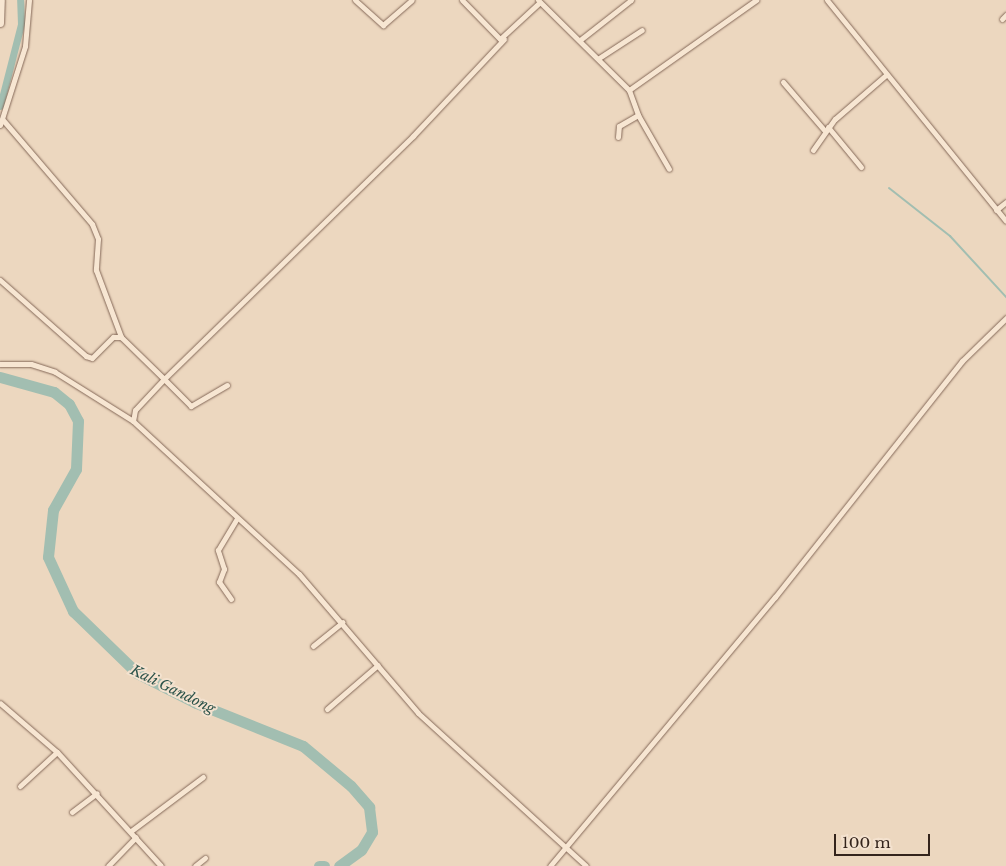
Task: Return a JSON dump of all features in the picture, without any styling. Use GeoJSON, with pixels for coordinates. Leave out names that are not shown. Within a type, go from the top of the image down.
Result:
{"type":"FeatureCollection","features":[{"type":"Feature","properties":{"kind":"street"},"geometry":{"type":"LineString","coordinates":[[0,23],[1,0]]}},
{"type":"Feature","properties":{"kind":"street"},"geometry":{"type":"LineString","coordinates":[[0,125],[25,46],[29,0]]}},
{"type":"Feature","properties":{"kind":"street"},"geometry":{"type":"LineString","coordinates":[[355,0],[383,25],[412,0]]}},
{"type":"Feature","properties":{"kind":"street"},"geometry":{"type":"LineString","coordinates":[[462,0],[495,36],[504,39]]}},
{"type":"Feature","properties":{"kind":"street"},"geometry":{"type":"LineString","coordinates":[[580,40],[631,0]]}},
{"type":"Feature","properties":{"kind":"street"},"geometry":{"type":"LineString","coordinates":[[629,90],[756,0]]}},
{"type":"Feature","properties":{"kind":"street"},"geometry":{"type":"LineString","coordinates":[[827,0],[1006,221]]}},
{"type":"Feature","properties":{"kind":"street"},"geometry":{"type":"LineString","coordinates":[[133,421],[135,410],[164,379],[413,136],[538,1],[599,58],[629,90],[638,115],[669,169]]}},
{"type":"Feature","properties":{"kind":"street"},"geometry":{"type":"LineString","coordinates":[[599,58],[642,30]]}},
{"type":"Feature","properties":{"kind":"street"},"geometry":{"type":"LineString","coordinates":[[813,150],[827,129],[886,75]]}},
{"type":"Feature","properties":{"kind":"street"},"geometry":{"type":"LineString","coordinates":[[783,82],[861,167]]}},
{"type":"Feature","properties":{"kind":"street"},"geometry":{"type":"LineString","coordinates":[[618,137],[619,126],[638,115]]}},
{"type":"Feature","properties":{"kind":"street"},"geometry":{"type":"LineString","coordinates":[[3,120],[92,224],[98,239],[96,270],[121,337],[191,406],[227,385]]}},
{"type":"Feature","properties":{"kind":"street"},"geometry":{"type":"LineString","coordinates":[[996,210],[1006,202]]}},
{"type":"Feature","properties":{"kind":"street"},"geometry":{"type":"LineString","coordinates":[[0,280],[89,358],[113,337],[121,337]]}},
{"type":"Feature","properties":{"kind":"street"},"geometry":{"type":"LineString","coordinates":[[550,866],[781,589],[962,361],[1006,318]]}},
{"type":"Feature","properties":{"kind":"street"},"geometry":{"type":"LineString","coordinates":[[0,364],[31,364],[55,372],[133,421],[237,518],[343,622],[418,713],[564,849],[586,866]]}},
{"type":"Feature","properties":{"kind":"street"},"geometry":{"type":"LineString","coordinates":[[231,600],[219,582],[224,569],[218,550],[237,518]]}},
{"type":"Feature","properties":{"kind":"street"},"geometry":{"type":"LineString","coordinates":[[313,646],[343,622]]}},
{"type":"Feature","properties":{"kind":"street"},"geometry":{"type":"LineString","coordinates":[[327,708],[378,665]]}},
{"type":"Feature","properties":{"kind":"street"},"geometry":{"type":"LineString","coordinates":[[0,703],[57,752],[97,793],[161,866]]}},
{"type":"Feature","properties":{"kind":"street"},"geometry":{"type":"LineString","coordinates":[[20,786],[57,752]]}},
{"type":"Feature","properties":{"kind":"street"},"geometry":{"type":"LineString","coordinates":[[131,831],[203,777]]}},
{"type":"Feature","properties":{"kind":"street"},"geometry":{"type":"LineString","coordinates":[[72,812],[97,793]]}},
{"type":"Feature","properties":{"kind":"street"},"geometry":{"type":"LineString","coordinates":[[108,866],[136,837]]}},
{"type":"Feature","properties":{"kind":"street"},"geometry":{"type":"LineString","coordinates":[[195,866],[205,858]]}},
{"type":"Feature","properties":{"kind":"waterway"},"geometry":{"type":"LineString","coordinates":[[0,106],[21,24],[20,0]]}},
{"type":"Feature","properties":{"kind":"waterway"},"geometry":{"type":"LineString","coordinates":[[889,188],[950,236],[1006,297]]}},
{"type":"Feature","properties":{"kind":"waterway","name":"Kali Gandong"},"geometry":{"type":"LineString","coordinates":[[0,377],[54,392],[69,404],[78,421],[76,469],[53,510],[48,557],[73,611],[137,673],[196,703],[303,746],[351,786],[369,807],[372,832],[361,850],[339,866]]}},
{"type":"Feature","properties":{"kind":"waterway","name":"Kali Gandong"},"geometry":{"type":"LineString","coordinates":[[319,866],[324,866]]}}]}
